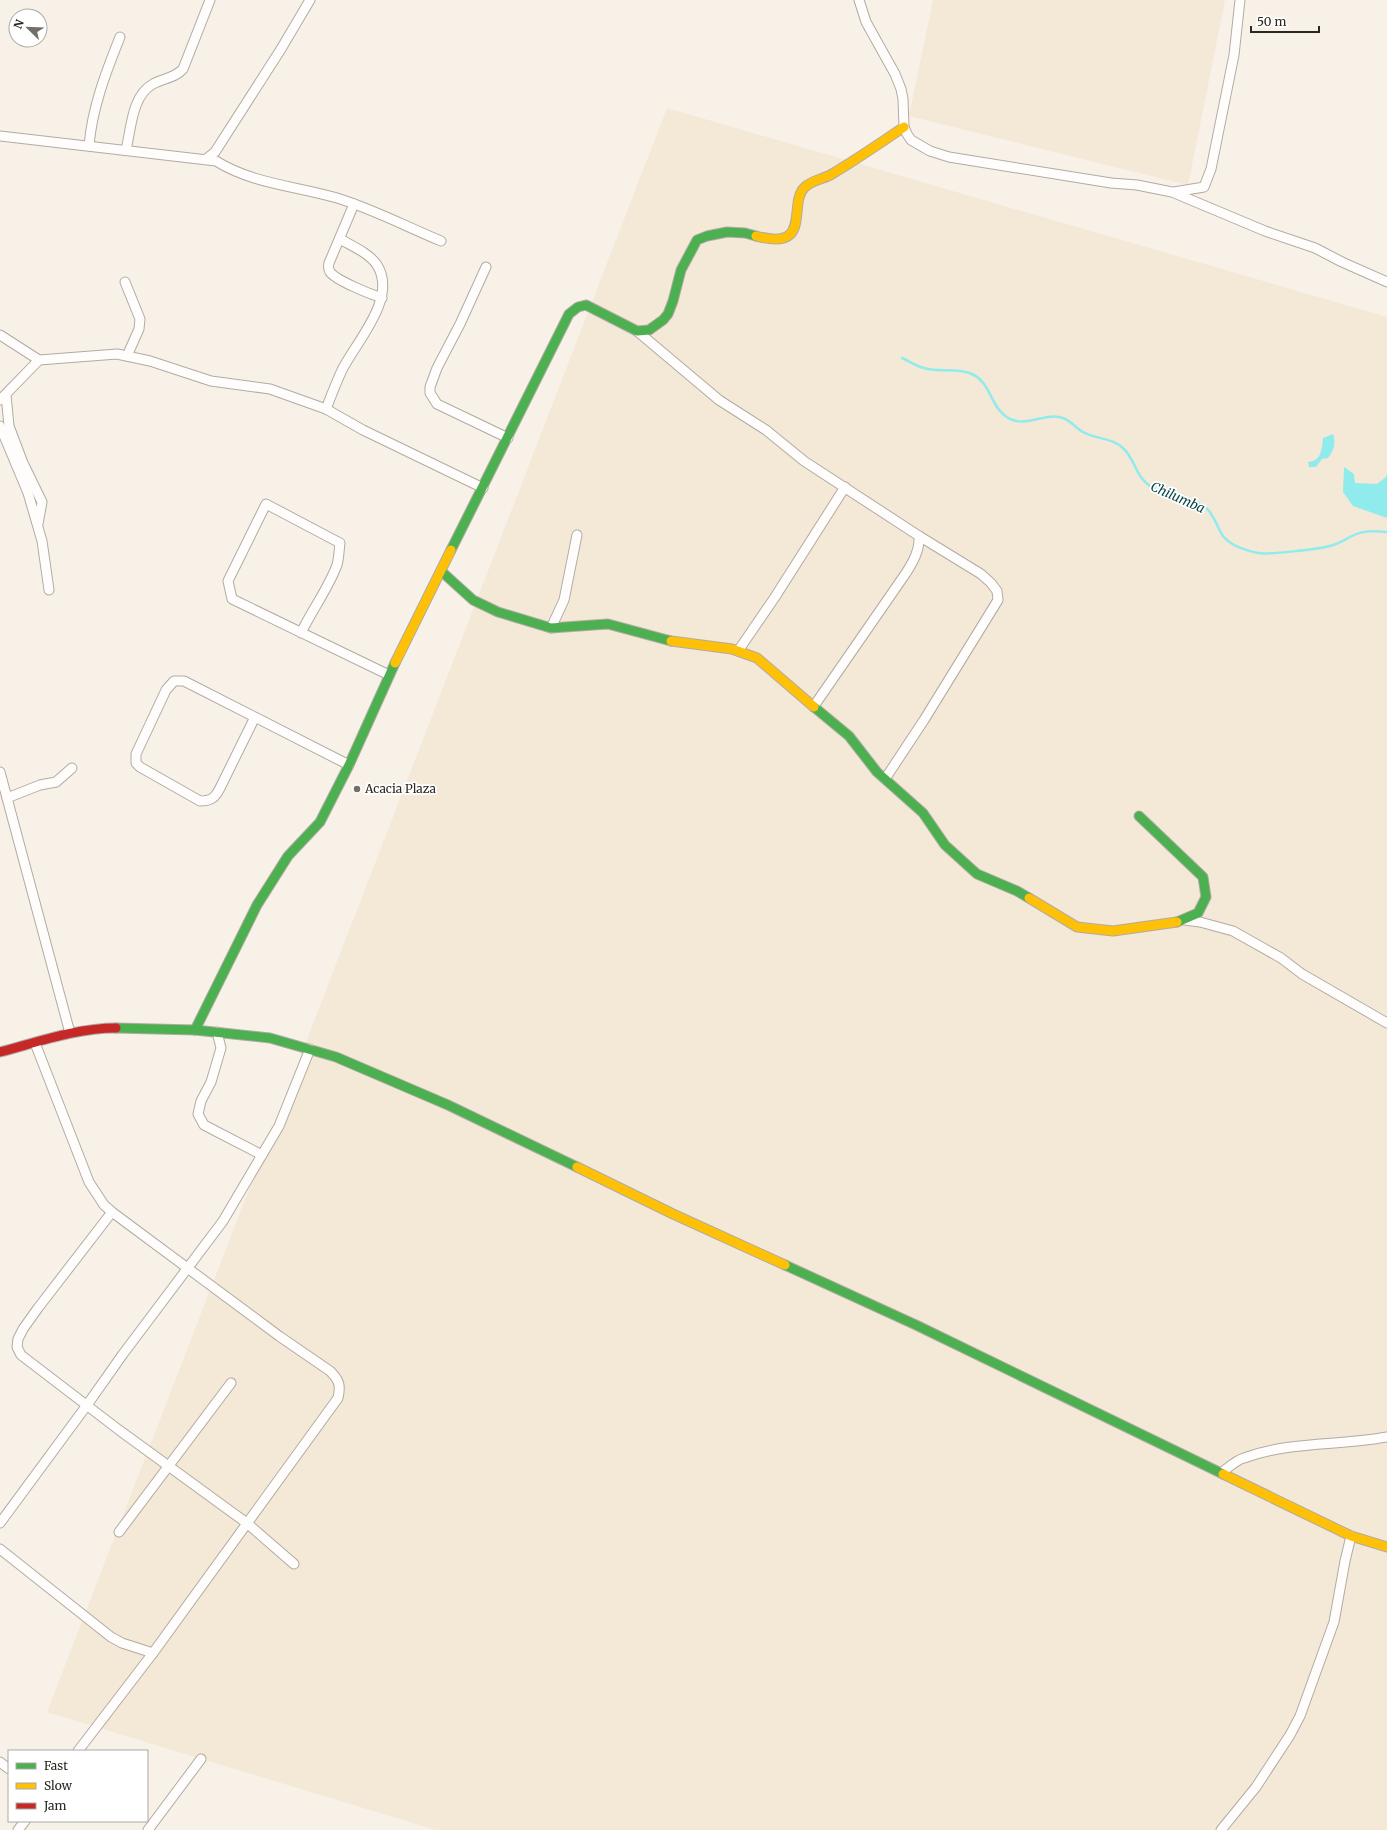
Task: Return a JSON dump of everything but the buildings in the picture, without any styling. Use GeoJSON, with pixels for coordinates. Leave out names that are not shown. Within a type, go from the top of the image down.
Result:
{"type":"FeatureCollection","features":[{"type":"Feature","properties":{"kind":"street"},"geometry":{"type":"LineString","coordinates":[[126,150],[140,97],[151,85],[179,74],[183,69],[210,0]]}},
{"type":"Feature","properties":{"kind":"street"},"geometry":{"type":"LineString","coordinates":[[206,159],[215,152],[281,49],[310,0]]}},
{"type":"Feature","properties":{"kind":"street"},"geometry":{"type":"LineString","coordinates":[[859,0],[866,22],[895,74],[901,89],[904,126],[907,134],[918,145],[949,157],[1111,183],[1137,185],[1172,192],[1265,231],[1315,248],[1387,282]]}},
{"type":"Feature","properties":{"kind":"street"},"geometry":{"type":"LineString","coordinates":[[1172,192],[1204,187],[1211,170],[1234,55],[1240,0]]}},
{"type":"Feature","properties":{"kind":"street"},"geometry":{"type":"LineString","coordinates":[[89,146],[90,128],[104,76],[120,37]]}},
{"type":"Feature","properties":{"kind":"street"},"geometry":{"type":"LineString","coordinates":[[637,332],[644,333],[651,330],[664,320],[671,311],[680,271],[693,244],[698,240],[725,232],[744,233],[763,238],[784,237],[791,232],[795,225],[800,212],[801,196],[807,185],[822,179],[859,158],[904,126]]}},
{"type":"Feature","properties":{"kind":"street"},"geometry":{"type":"LineString","coordinates":[[0,136],[216,161],[238,174],[253,179],[317,193],[354,204],[441,241]]}},
{"type":"Feature","properties":{"kind":"street"},"geometry":{"type":"LineString","coordinates":[[354,204],[340,239],[328,263],[328,269],[331,274],[366,292],[382,298]]}},
{"type":"Feature","properties":{"kind":"street"},"geometry":{"type":"LineString","coordinates":[[326,409],[342,369],[367,330],[382,298],[381,277],[377,265],[367,255],[340,239]]}},
{"type":"Feature","properties":{"kind":"street"},"geometry":{"type":"LineString","coordinates":[[486,267],[460,324],[436,368],[430,387],[430,394],[437,404],[508,438]]}},
{"type":"Feature","properties":{"kind":"street"},"geometry":{"type":"LineString","coordinates":[[125,282],[140,319],[139,329],[127,356]]}},
{"type":"Feature","properties":{"kind":"street"},"geometry":{"type":"LineString","coordinates":[[195,1030],[257,904],[288,856],[320,822],[349,765],[389,675],[508,438],[567,316],[572,310],[579,306],[586,305],[593,307],[637,332],[719,400],[754,422],[804,461],[919,536],[981,574],[991,582],[997,591],[998,600],[924,720],[885,779]]}},
{"type":"Feature","properties":{"kind":"street"},"geometry":{"type":"LineString","coordinates":[[0,335],[39,360],[117,354],[150,361],[210,381],[270,388],[326,409],[363,430],[483,488]]}},
{"type":"Feature","properties":{"kind":"street"},"geometry":{"type":"LineString","coordinates":[[38,526],[42,502],[23,463],[9,426],[3,398],[39,360]]}},
{"type":"Feature","properties":{"kind":"street"},"geometry":{"type":"LineString","coordinates":[[0,426],[28,493],[38,526],[42,541],[49,590]]}},
{"type":"Feature","properties":{"kind":"street"},"geometry":{"type":"LineString","coordinates":[[738,651],[779,591],[845,487]]}},
{"type":"Feature","properties":{"kind":"street"},"geometry":{"type":"LineString","coordinates":[[301,633],[310,615],[327,588],[338,564],[340,543],[307,524],[266,504],[228,581],[232,599],[301,633],[389,675]]}},
{"type":"Feature","properties":{"kind":"street"},"geometry":{"type":"LineString","coordinates":[[551,628],[564,600],[577,535]]}},
{"type":"Feature","properties":{"kind":"street"},"geometry":{"type":"LineString","coordinates":[[814,706],[909,568],[917,553],[920,543],[919,536]]}},
{"type":"Feature","properties":{"kind":"street"},"geometry":{"type":"LineString","coordinates":[[441,571],[473,600],[498,612],[551,628],[608,624],[628,628],[676,642],[738,651],[757,658],[849,736],[877,772],[923,813],[945,845],[977,874],[1017,891],[1077,926],[1113,930],[1130,930],[1185,920],[1200,922],[1233,931],[1281,958],[1302,974],[1387,1023]]}},
{"type":"Feature","properties":{"kind":"street"},"geometry":{"type":"LineString","coordinates":[[254,717],[220,788],[215,797],[208,801],[200,800],[140,767],[136,763],[136,754],[166,690],[174,681],[184,681],[349,765]]}},
{"type":"Feature","properties":{"kind":"street"},"geometry":{"type":"LineString","coordinates":[[7,798],[40,785],[56,782],[72,768]]}},
{"type":"Feature","properties":{"kind":"street"},"geometry":{"type":"LineString","coordinates":[[0,772],[70,1033]]}},
{"type":"Feature","properties":{"kind":"street"},"geometry":{"type":"LineString","coordinates":[[1139,816],[1203,877],[1206,897],[1198,913],[1185,920]]}},
{"type":"Feature","properties":{"kind":"street"},"geometry":{"type":"LineString","coordinates":[[0,1052],[70,1033],[104,1028],[195,1030],[270,1038],[336,1056],[448,1105],[673,1214],[916,1325],[1352,1536],[1387,1547]]}},
{"type":"Feature","properties":{"kind":"street"},"geometry":{"type":"LineString","coordinates":[[217,1032],[220,1048],[211,1082],[201,1101],[198,1114],[204,1125],[262,1155]]}},
{"type":"Feature","properties":{"kind":"street"},"geometry":{"type":"LineString","coordinates":[[35,1043],[89,1182],[104,1205],[188,1269],[330,1371],[338,1379],[340,1388],[338,1398],[248,1524],[79,1750]]}},
{"type":"Feature","properties":{"kind":"street"},"geometry":{"type":"LineString","coordinates":[[0,1523],[87,1406],[123,1354],[223,1221],[279,1126],[310,1049]]}},
{"type":"Feature","properties":{"kind":"street"},"geometry":{"type":"LineString","coordinates":[[112,1212],[38,1308],[18,1339],[18,1346],[21,1355],[87,1406],[248,1524],[294,1564]]}},
{"type":"Feature","properties":{"kind":"street"},"geometry":{"type":"LineString","coordinates":[[119,1532],[231,1383]]}},
{"type":"Feature","properties":{"kind":"street"},"geometry":{"type":"LineString","coordinates":[[1221,1473],[1243,1458],[1287,1448],[1371,1440],[1387,1437]]}},
{"type":"Feature","properties":{"kind":"street"},"geometry":{"type":"LineString","coordinates":[[1221,1830],[1256,1787],[1290,1735],[1300,1716],[1334,1622],[1345,1561],[1352,1536]]}},
{"type":"Feature","properties":{"kind":"street"},"geometry":{"type":"LineString","coordinates":[[0,1549],[111,1637],[122,1643],[152,1653]]}},
{"type":"Feature","properties":{"kind":"street"},"geometry":{"type":"LineString","coordinates":[[148,1830],[202,1759]]}},
{"type":"Feature","properties":{"kind":"street"},"geometry":{"type":"LineString","coordinates":[[18,1830],[24,1822]]}},
{"type":"Feature","properties":{"kind":"shaded area"},"geometry":{"type":"Polygon","coordinates":[[[933,0],[1225,0],[1188,185],[909,116],[933,0]]]}},
{"type":"Feature","properties":{"kind":"shaded area"},"geometry":{"type":"Polygon","coordinates":[[[667,108],[1387,317],[1387,1830],[436,1830],[47,1712],[667,108]]]}},
{"type":"Feature","properties":{"kind":"water"},"geometry":{"type":"Polygon","coordinates":[[[1333,434],[1334,447],[1328,458],[1322,459],[1316,467],[1309,467],[1308,462],[1316,460],[1320,454],[1323,438],[1333,434]]]}},
{"type":"Feature","properties":{"kind":"water"},"geometry":{"type":"Polygon","coordinates":[[[1344,467],[1354,474],[1355,483],[1377,484],[1386,477],[1387,473],[1387,518],[1353,506],[1343,492],[1344,467]]]}},
{"type":"Feature","properties":{"kind":"waterway","name":"Chilumba"},"geometry":{"type":"LineString","coordinates":[[902,358],[924,368],[960,371],[972,374],[984,383],[998,409],[1003,415],[1010,419],[1016,421],[1030,421],[1050,417],[1063,418],[1088,435],[1114,442],[1128,453],[1145,482],[1163,492],[1198,502],[1204,506],[1213,516],[1223,536],[1234,545],[1243,549],[1258,553],[1305,550],[1333,545],[1360,533],[1374,531],[1387,532]]}},
{"type":"Feature","properties":{"kind":"traffic: fast"},"geometry":{"type":"LineString","coordinates":[[451,550],[569,314],[578,307],[586,305],[637,331],[649,330],[663,320],[668,314],[681,270],[697,240],[707,236],[727,232],[745,233],[756,236]]}},
{"type":"Feature","properties":{"kind":"traffic: fast"},"geometry":{"type":"LineString","coordinates":[[441,571],[473,600],[498,612],[551,628],[608,624],[671,641]]}},
{"type":"Feature","properties":{"kind":"traffic: fast"},"geometry":{"type":"LineString","coordinates":[[195,1030],[257,905],[288,856],[320,822],[349,765],[395,663]]}},
{"type":"Feature","properties":{"kind":"traffic: fast"},"geometry":{"type":"LineString","coordinates":[[814,707],[849,736],[877,772],[923,813],[945,845],[977,874],[1017,891],[1029,898]]}},
{"type":"Feature","properties":{"kind":"traffic: fast"},"geometry":{"type":"LineString","coordinates":[[1139,816],[1203,877],[1206,897],[1198,913],[1177,922]]}},
{"type":"Feature","properties":{"kind":"traffic: fast"},"geometry":{"type":"LineString","coordinates":[[116,1028],[195,1030],[270,1038],[336,1057],[448,1105],[577,1167]]}},
{"type":"Feature","properties":{"kind":"traffic: fast"},"geometry":{"type":"LineString","coordinates":[[785,1265],[916,1325],[1223,1474]]}},
{"type":"Feature","properties":{"kind":"traffic: slow"},"geometry":{"type":"LineString","coordinates":[[756,236],[774,239],[786,237],[792,232],[796,224],[800,194],[805,187],[832,174],[904,127]]}},
{"type":"Feature","properties":{"kind":"traffic: slow"},"geometry":{"type":"LineString","coordinates":[[395,663],[451,550]]}},
{"type":"Feature","properties":{"kind":"traffic: slow"},"geometry":{"type":"LineString","coordinates":[[671,641],[732,649],[757,658],[814,707]]}},
{"type":"Feature","properties":{"kind":"traffic: slow"},"geometry":{"type":"LineString","coordinates":[[1029,898],[1077,927],[1113,931],[1177,922]]}},
{"type":"Feature","properties":{"kind":"traffic: slow"},"geometry":{"type":"LineString","coordinates":[[577,1167],[673,1214],[785,1265]]}},
{"type":"Feature","properties":{"kind":"traffic: slow"},"geometry":{"type":"LineString","coordinates":[[1223,1474],[1351,1536],[1387,1547]]}},
{"type":"Feature","properties":{"kind":"traffic: jam"},"geometry":{"type":"LineString","coordinates":[[0,1052],[72,1033],[87,1030],[116,1028]]}},
{"type":"Feature","properties":{"kind":"place","name":"Acacia Plaza"},"geometry":{"type":"Point","coordinates":[357,789]}}]}
